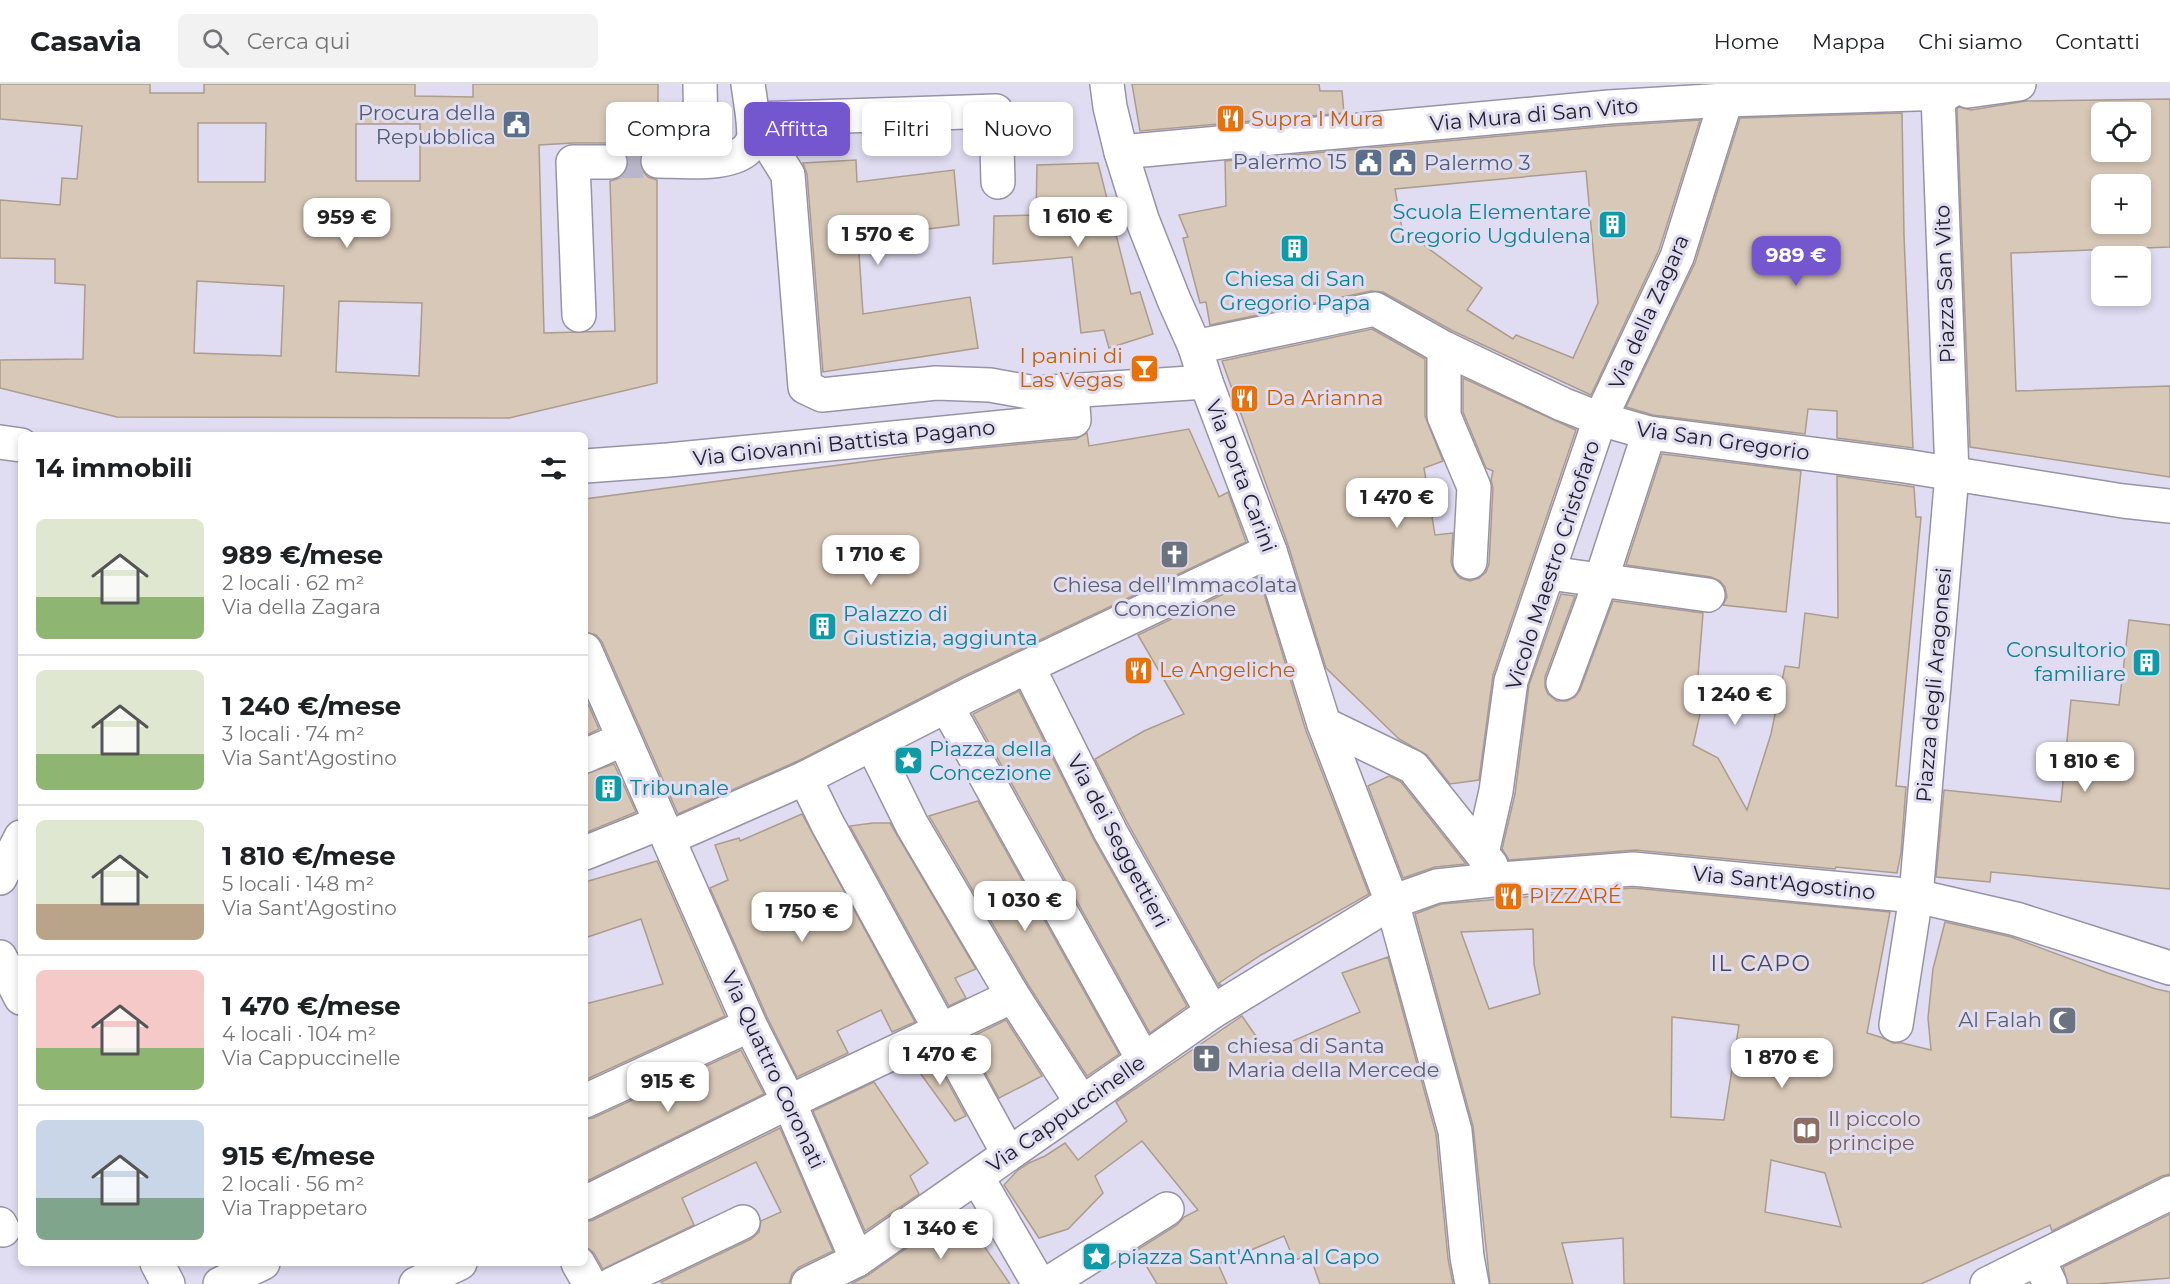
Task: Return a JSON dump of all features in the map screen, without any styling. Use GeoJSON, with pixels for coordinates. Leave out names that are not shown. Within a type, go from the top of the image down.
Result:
{"type":"FeatureCollection","features":[{"type":"Feature","properties":{"kind":"street"},"geometry":{"type":"LineString","coordinates":[[700,84],[700,102]]}},
{"type":"Feature","properties":{"kind":"street"},"geometry":{"type":"LineString","coordinates":[[747,84],[750,102]]}},
{"type":"Feature","properties":{"kind":"street","name":"Via Porta Carini"},"geometry":{"type":"LineString","coordinates":[[1107,84],[1121,152],[1142,219],[1195,346],[1206,382],[1270,551],[1324,724],[1392,902],[1455,1131],[1467,1257],[1472,1284]]}},
{"type":"Feature","properties":{"kind":"street","name":"Via Mura di San Vito"},"geometry":{"type":"LineString","coordinates":[[1121,152],[1609,107],[1726,100],[1951,93],[2019,84]]}},
{"type":"Feature","properties":{"kind":"street","name":"Piazza San Vito"},"geometry":{"type":"LineString","coordinates":[[1951,93],[1952,474]]}},
{"type":"Feature","properties":{"kind":"street","name":"Via della Zagara"},"geometry":{"type":"LineString","coordinates":[[1600,419],[1677,257],[1726,100]]}},
{"type":"Feature","properties":{"kind":"street"},"geometry":{"type":"LineString","coordinates":[[850,116],[996,111],[998,182]]}},
{"type":"Feature","properties":{"kind":"street"},"geometry":{"type":"LineString","coordinates":[[658,161],[719,160],[744,153]]}},
{"type":"Feature","properties":{"kind":"street","name":"Via Giovanni Battista Pagano"},"geometry":{"type":"LineString","coordinates":[[776,156],[788,175],[805,387],[822,395],[936,383],[990,385],[1035,393],[1206,382]]}},
{"type":"Feature","properties":{"kind":"street"},"geometry":{"type":"LineString","coordinates":[[579,315],[573,162],[610,162]]}},
{"type":"Feature","properties":{"kind":"street","name":"Via San Gregorio"},"geometry":{"type":"LineString","coordinates":[[1195,346],[1375,309],[1444,348],[1562,404],[1600,419],[1649,433],[1905,466],[2123,501],[2170,506]]}},
{"type":"Feature","properties":{"kind":"street"},"geometry":{"type":"LineString","coordinates":[[1444,348],[1444,416],[1474,487],[1470,562]]}},
{"type":"Feature","properties":{"kind":"street","name":"Via Giovanni Battista Pagano"},"geometry":{"type":"LineString","coordinates":[[588,466],[1074,420],[1072,391]]}},
{"type":"Feature","properties":{"kind":"street","name":"Vicolo Maestro Cristofaro"},"geometry":{"type":"LineString","coordinates":[[1491,866],[1496,791],[1512,681],[1600,419]]}},
{"type":"Feature","properties":{"kind":"street"},"geometry":{"type":"LineString","coordinates":[[1563,683],[1601,580],[1649,433]]}},
{"type":"Feature","properties":{"kind":"street"},"geometry":{"type":"LineString","coordinates":[[0,442],[18,445]]}},
{"type":"Feature","properties":{"kind":"street","name":"Piazza degli Aragonesi"},"geometry":{"type":"LineString","coordinates":[[1896,1025],[1916,896],[1952,474]]}},
{"type":"Feature","properties":{"kind":"street"},"geometry":{"type":"LineString","coordinates":[[588,852],[665,830],[805,778],[958,700],[1270,551]]}},
{"type":"Feature","properties":{"kind":"street"},"geometry":{"type":"LineString","coordinates":[[1549,573],[1708,596]]}},
{"type":"Feature","properties":{"kind":"street","name":"Via Quattro Coronati"},"geometry":{"type":"LineString","coordinates":[[588,660],[750,1025],[789,1102],[857,1260]]}},
{"type":"Feature","properties":{"kind":"street","name":"Via dei Seggettieri"},"geometry":{"type":"LineString","coordinates":[[1028,667],[1110,831],[1212,1012]]}},
{"type":"Feature","properties":{"kind":"street"},"geometry":{"type":"LineString","coordinates":[[958,700],[1143,1059]]}},
{"type":"Feature","properties":{"kind":"street"},"geometry":{"type":"LineString","coordinates":[[1324,724],[1413,767],[1491,866]]}},
{"type":"Feature","properties":{"kind":"street"},"geometry":{"type":"LineString","coordinates":[[588,755],[624,739]]}},
{"type":"Feature","properties":{"kind":"street"},"geometry":{"type":"LineString","coordinates":[[872,744],[912,825],[1013,996],[1082,1103]]}},
{"type":"Feature","properties":{"kind":"street"},"geometry":{"type":"LineString","coordinates":[[805,778],[827,823],[1008,1153]]}},
{"type":"Feature","properties":{"kind":"street"},"geometry":{"type":"LineString","coordinates":[[0,878],[18,843]]}},
{"type":"Feature","properties":{"kind":"street","name":"Via Sant'Agostino"},"geometry":{"type":"LineString","coordinates":[[1323,944],[1392,902],[1491,866],[1633,869],[1916,896],[2016,919],[2170,968]]}},
{"type":"Feature","properties":{"kind":"street","name":"Via Cappuccinelle"},"geometry":{"type":"LineString","coordinates":[[808,1284],[857,1260],[1212,1012],[1323,944]]}},
{"type":"Feature","properties":{"kind":"street"},"geometry":{"type":"LineString","coordinates":[[0,957],[18,992]]}},
{"type":"Feature","properties":{"kind":"street"},"geometry":{"type":"LineString","coordinates":[[588,1202],[789,1102],[1013,996]]}},
{"type":"Feature","properties":{"kind":"street"},"geometry":{"type":"LineString","coordinates":[[588,1100],[750,1025]]}},
{"type":"Feature","properties":{"kind":"street"},"geometry":{"type":"LineString","coordinates":[[977,1177],[1039,1284]]}},
{"type":"Feature","properties":{"kind":"street"},"geometry":{"type":"LineString","coordinates":[[1987,1284],[2044,1271],[2170,1193]]}},
{"type":"Feature","properties":{"kind":"street"},"geometry":{"type":"LineString","coordinates":[[1047,1284],[1167,1209]]}},
{"type":"Feature","properties":{"kind":"street"},"geometry":{"type":"LineString","coordinates":[[614,1284],[743,1222]]}},
{"type":"Feature","properties":{"kind":"street"},"geometry":{"type":"LineString","coordinates":[[159,1266],[168,1284]]}},
{"type":"Feature","properties":{"kind":"street"},"geometry":{"type":"LineString","coordinates":[[220,1284],[257,1266]]}},
{"type":"Feature","properties":{"kind":"street"},"geometry":{"type":"LineString","coordinates":[[416,1284],[454,1266]]}},
{"type":"Feature","properties":{"kind":"street"},"geometry":{"type":"LineString","coordinates":[[580,1266],[590,1284]]}},
{"type":"Feature","properties":{"kind":"building"},"geometry":{"type":"Polygon","coordinates":[[[0,84],[150,84],[150,93],[204,93],[204,84],[415,84],[415,96],[473,97],[473,84],[658,84],[658,102],[606,102],[606,143],[539,145],[544,333],[615,331],[610,181],[620,178],[626,172],[629,161],[627,156],[640,156],[639,161],[642,170],[648,177],[657,180],[657,383],[509,418],[117,417],[0,388],[0,360],[83,359],[85,285],[55,283],[55,259],[0,258],[0,200],[60,205],[62,178],[77,179],[82,126],[0,119],[0,84]],[[198,123],[198,182],[265,182],[266,123],[198,123]],[[356,124],[356,181],[420,181],[420,124],[356,124]],[[197,281],[194,353],[281,356],[284,286],[197,281]],[[339,301],[336,372],[419,376],[422,303],[339,301]]]}},
{"type":"Feature","properties":{"kind":"building"},"geometry":{"type":"Polygon","coordinates":[[[1132,84],[1319,84],[1320,91],[1342,91],[1344,113],[1140,131],[1132,84]]]}},
{"type":"Feature","properties":{"kind":"building"},"geometry":{"type":"Polygon","coordinates":[[[2170,99],[2170,247],[2091,246],[2091,250],[2011,253],[2016,391],[2170,386],[2170,477],[1970,447],[1957,109],[1959,107],[1971,110],[2026,101],[2170,99]]]}},
{"type":"Feature","properties":{"kind":"building"},"geometry":{"type":"Polygon","coordinates":[[[1902,113],[1904,236],[1913,448],[1837,438],[1837,411],[1808,409],[1805,434],[1653,415],[1626,407],[1695,263],[1740,118],[1902,113]]]}},
{"type":"Feature","properties":{"kind":"building"},"geometry":{"type":"Polygon","coordinates":[[[1700,120],[1659,250],[1591,395],[1453,331],[1383,292],[1371,291],[1210,325],[1206,302],[1200,303],[1183,238],[1188,237],[1179,215],[1226,206],[1225,161],[1700,120]],[[1586,171],[1395,189],[1402,229],[1482,288],[1467,310],[1513,339],[1516,335],[1573,358],[1598,303],[1586,171]]]}},
{"type":"Feature","properties":{"kind":"building"},"geometry":{"type":"Polygon","coordinates":[[[856,160],[857,182],[954,170],[959,225],[858,238],[863,314],[970,297],[978,348],[823,372],[807,174],[803,163],[856,160]]]}},
{"type":"Feature","properties":{"kind":"building"},"geometry":{"type":"Polygon","coordinates":[[[1098,163],[1131,294],[1140,292],[1153,334],[1109,348],[1104,330],[1081,333],[1072,257],[993,264],[994,216],[1036,215],[1037,165],[1098,163]]]}},
{"type":"Feature","properties":{"kind":"building"},"geometry":{"type":"Polygon","coordinates":[[[1372,329],[1425,359],[1425,416],[1443,461],[1424,468],[1435,535],[1453,533],[1451,562],[1460,578],[1470,581],[1479,578],[1486,572],[1489,564],[1493,488],[1491,480],[1493,471],[1486,468],[1463,412],[1463,378],[1576,430],[1493,675],[1479,780],[1450,784],[1427,755],[1399,739],[1326,668],[1288,545],[1222,361],[1372,329]]]}},
{"type":"Feature","properties":{"kind":"building","name":"Palazzo di Giustizia, aggiunta"},"geometry":{"type":"Polygon","coordinates":[[[1189,429],[1219,497],[1228,492],[1246,542],[962,677],[800,760],[678,814],[602,642],[596,635],[588,633],[588,499],[937,452],[1076,439],[1087,433],[1089,446],[1189,429]]]}},
{"type":"Feature","properties":{"kind":"building"},"geometry":{"type":"Polygon","coordinates":[[[1662,454],[1801,471],[1786,612],[1723,605],[1727,597],[1725,587],[1720,581],[1711,577],[1626,565],[1662,454]]]}},
{"type":"Feature","properties":{"kind":"building"},"geometry":{"type":"Polygon","coordinates":[[[1837,476],[1914,487],[1916,517],[1921,517],[1896,786],[1906,787],[1901,853],[1897,873],[1635,850],[1509,860],[1502,849],[1515,794],[1529,685],[1561,594],[1575,596],[1545,677],[1548,694],[1557,701],[1567,701],[1575,697],[1580,690],[1613,601],[1703,613],[1697,688],[1704,696],[1693,745],[1718,758],[1747,810],[1771,734],[1785,666],[1799,668],[1805,613],[1838,618],[1837,476]]]}},
{"type":"Feature","properties":{"kind":"building"},"geometry":{"type":"Polygon","coordinates":[[[1259,577],[1306,731],[1369,894],[1261,955],[1219,983],[1221,985],[1219,986],[1127,822],[1095,759],[1144,731],[1184,714],[1138,635],[1259,577]]]}},
{"type":"Feature","properties":{"kind":"building"},"geometry":{"type":"Polygon","coordinates":[[[2129,620],[2170,625],[2170,889],[1991,872],[1990,882],[1936,877],[1944,790],[2061,802],[2071,700],[2119,705],[2129,620]]]}},
{"type":"Feature","properties":{"kind":"building"},"geometry":{"type":"Polygon","coordinates":[[[1019,691],[1094,840],[1187,1006],[1150,1033],[973,714],[1019,691]]]}},
{"type":"Feature","properties":{"kind":"building"},"geometry":{"type":"Polygon","coordinates":[[[588,704],[599,729],[588,734],[588,704]]]}},
{"type":"Feature","properties":{"kind":"building","name":"Tribunale"},"geometry":{"type":"Polygon","coordinates":[[[614,764],[636,812],[588,832],[588,773],[614,764]]]}},
{"type":"Feature","properties":{"kind":"building"},"geometry":{"type":"Polygon","coordinates":[[[1389,776],[1401,782],[1466,864],[1435,867],[1403,878],[1368,786],[1389,776]]]}},
{"type":"Feature","properties":{"kind":"building"},"geometry":{"type":"Polygon","coordinates":[[[978,801],[1119,1054],[1087,1076],[1029,986],[929,816],[978,801]]]}},
{"type":"Feature","properties":{"kind":"building"},"geometry":{"type":"Polygon","coordinates":[[[802,814],[915,1022],[892,1032],[881,1010],[837,1031],[848,1053],[797,1077],[767,1017],[710,888],[728,880],[715,845],[739,838],[740,841],[802,814]]]}},
{"type":"Feature","properties":{"kind":"building"},"geometry":{"type":"Polygon","coordinates":[[[890,823],[976,969],[955,978],[966,998],[949,1006],[850,826],[890,823]]]}},
{"type":"Feature","properties":{"kind":"building"},"geometry":{"type":"Polygon","coordinates":[[[657,861],[725,1016],[588,1079],[588,1003],[663,984],[641,919],[588,937],[588,881],[657,861]]]}},
{"type":"Feature","properties":{"kind":"building"},"geometry":{"type":"Polygon","coordinates":[[[1633,888],[1890,912],[1867,1033],[1893,1043],[1931,1050],[1928,1018],[1933,969],[1945,922],[2011,937],[2108,973],[2170,992],[2170,1174],[2052,1231],[2050,1225],[1921,1284],[1624,1284],[1623,1238],[1562,1243],[1573,1284],[1490,1284],[1473,1126],[1415,914],[1441,904],[1633,888]],[[1533,929],[1461,932],[1489,1009],[1540,994],[1534,964],[1533,929]],[[1672,1017],[1671,1117],[1724,1120],[1739,1025],[1672,1017]],[[1771,1160],[1765,1212],[1841,1227],[1825,1173],[1771,1160]]]}},
{"type":"Feature","properties":{"kind":"building"},"geometry":{"type":"Polygon","coordinates":[[[1388,957],[1436,1134],[1448,1259],[1453,1284],[1320,1284],[1310,1256],[1294,1260],[1284,1236],[1218,1264],[1227,1284],[1157,1284],[1137,1250],[1177,1225],[1184,1217],[1198,1210],[1142,1141],[1095,1176],[1103,1193],[1068,1229],[1039,1238],[1004,1185],[1017,1171],[1065,1143],[1078,1160],[1127,1121],[1116,1102],[1242,1016],[1267,1052],[1360,1012],[1342,973],[1388,957]]]}},
{"type":"Feature","properties":{"kind":"building"},"geometry":{"type":"Polygon","coordinates":[[[1006,1020],[1042,1076],[999,1098],[967,1039],[1006,1020]]]}},
{"type":"Feature","properties":{"kind":"building"},"geometry":{"type":"Polygon","coordinates":[[[741,1050],[764,1094],[588,1181],[588,1119],[741,1050]]]}},
{"type":"Feature","properties":{"kind":"building"},"geometry":{"type":"Polygon","coordinates":[[[933,1055],[966,1116],[955,1121],[915,1066],[911,1069],[909,1066],[933,1055]]]}},
{"type":"Feature","properties":{"kind":"building"},"geometry":{"type":"Polygon","coordinates":[[[874,1082],[928,1163],[910,1176],[919,1194],[865,1231],[813,1111],[874,1082]]]}},
{"type":"Feature","properties":{"kind":"building"},"geometry":{"type":"Polygon","coordinates":[[[780,1128],[833,1251],[799,1267],[792,1274],[789,1284],[662,1284],[661,1282],[751,1239],[759,1232],[761,1221],[781,1212],[756,1162],[682,1198],[694,1225],[603,1269],[594,1253],[588,1248],[588,1221],[780,1128]]]}},
{"type":"Feature","properties":{"kind":"building"},"geometry":{"type":"Polygon","coordinates":[[[960,1211],[1010,1284],[851,1284],[868,1275],[960,1211]]]}},
{"type":"Feature","properties":{"kind":"building"},"geometry":{"type":"Polygon","coordinates":[[[2170,1214],[2170,1278],[2068,1284],[2063,1267],[2170,1214]]]}},
{"type":"Feature","properties":{"kind":"tunnel"},"geometry":{"type":"LineString","coordinates":[[610,162],[658,161]]}},
{"type":"Feature","properties":{"kind":"place","name":"Supra I Mura"},"geometry":{"type":"Point","coordinates":[1230,119]}},
{"type":"Feature","properties":{"kind":"place","name":"Procura della Repubblica"},"geometry":{"type":"Point","coordinates":[517,125]}},
{"type":"Feature","properties":{"kind":"place","name":"Palermo 15"},"geometry":{"type":"Point","coordinates":[1368,162]}},
{"type":"Feature","properties":{"kind":"place","name":"Palermo 3"},"geometry":{"type":"Point","coordinates":[1403,163]}},
{"type":"Feature","properties":{"kind":"place","name":"Scuola Elementare Gregorio Ugdulena"},"geometry":{"type":"Point","coordinates":[1612,224]}},
{"type":"Feature","properties":{"kind":"place","name":"Chiesa di San Gregorio Papa"},"geometry":{"type":"Point","coordinates":[1295,248]}},
{"type":"Feature","properties":{"kind":"place","name":"I panini di Las Vegas"},"geometry":{"type":"Point","coordinates":[1144,368]}},
{"type":"Feature","properties":{"kind":"place","name":"Da Arianna"},"geometry":{"type":"Point","coordinates":[1245,398]}},
{"type":"Feature","properties":{"kind":"place","name":"Chiesa dell'Immacolata Concezione"},"geometry":{"type":"Point","coordinates":[1175,554]}},
{"type":"Feature","properties":{"kind":"place","name":"Palazzo di Giustizia, aggiunta"},"geometry":{"type":"Point","coordinates":[822,626]}},
{"type":"Feature","properties":{"kind":"place","name":"Consultorio familiare"},"geometry":{"type":"Point","coordinates":[2147,662]}},
{"type":"Feature","properties":{"kind":"place","name":"Le Angeliche"},"geometry":{"type":"Point","coordinates":[1138,670]}},
{"type":"Feature","properties":{"kind":"place","name":"Piazza della Concezione"},"geometry":{"type":"Point","coordinates":[908,761]}},
{"type":"Feature","properties":{"kind":"place","name":"Tribunale"},"geometry":{"type":"Point","coordinates":[609,788]}},
{"type":"Feature","properties":{"kind":"place","name":"PIZZARÉ"},"geometry":{"type":"Point","coordinates":[1508,896]}},
{"type":"Feature","properties":{"kind":"place","name":"Al Falah"},"geometry":{"type":"Point","coordinates":[2063,1020]}},
{"type":"Feature","properties":{"kind":"place","name":"chiesa di Santa Maria della Mercede"},"geometry":{"type":"Point","coordinates":[1206,1058]}},
{"type":"Feature","properties":{"kind":"place","name":"Il piccolo principe"},"geometry":{"type":"Point","coordinates":[1807,1131]}},
{"type":"Feature","properties":{"kind":"place","name":"piazza Sant'Anna al Capo"},"geometry":{"type":"Point","coordinates":[1096,1257]}},
{"type":"Feature","properties":{"kind":"district","name":"IL CAPO"},"geometry":{"type":"Point","coordinates":[1761,963]}}]}
